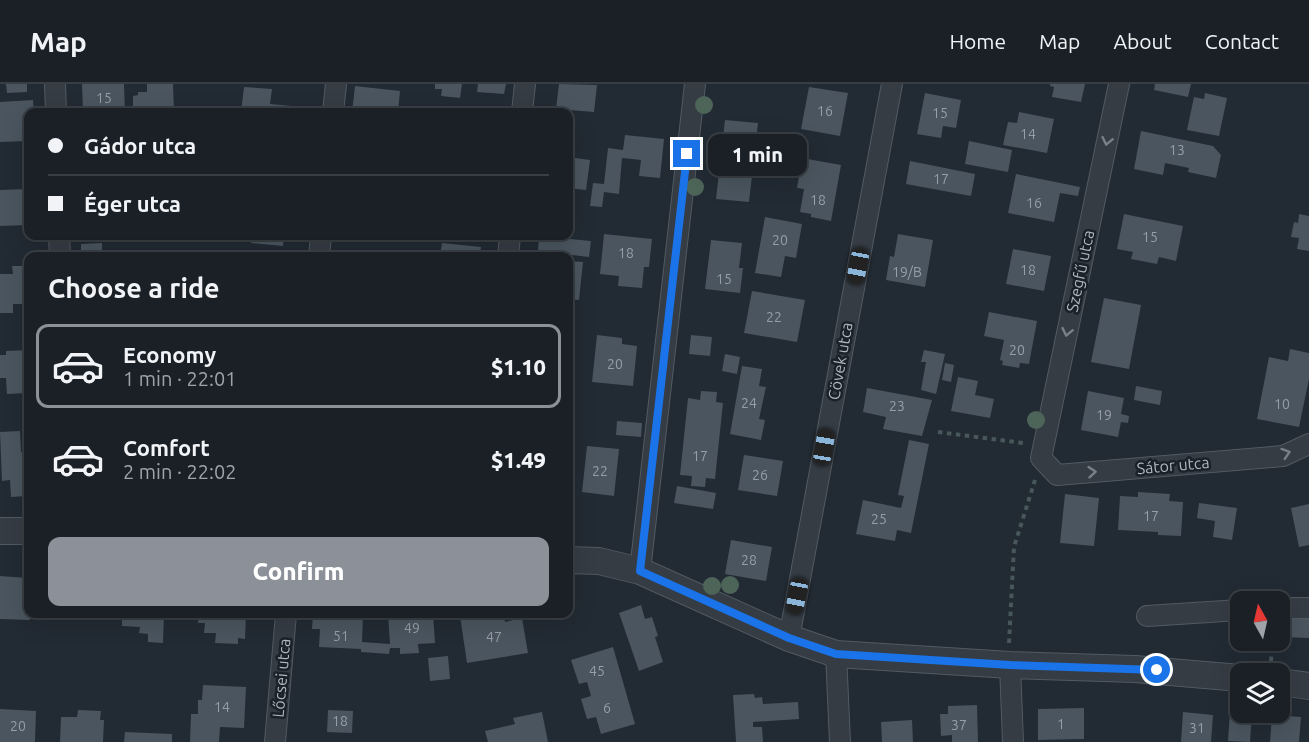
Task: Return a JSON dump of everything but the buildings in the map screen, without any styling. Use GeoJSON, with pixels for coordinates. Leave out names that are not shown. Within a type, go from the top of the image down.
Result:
{"type":"FeatureCollection","features":[{"type":"Feature","properties":{"kind":"street"},"geometry":{"type":"LineString","coordinates":[[55,84],[56,108]]}},
{"type":"Feature","properties":{"kind":"street"},"geometry":{"type":"LineString","coordinates":[[333,108],[336,84]]}},
{"type":"Feature","properties":{"kind":"street"},"geometry":{"type":"LineString","coordinates":[[522,108],[525,84]]}},
{"type":"Feature","properties":{"kind":"street"},"geometry":{"type":"LineString","coordinates":[[640,571],[695,84]]}},
{"type":"Feature","properties":{"kind":"street","name":"Cövek utca"},"geometry":{"type":"LineString","coordinates":[[789,638],[892,84]]}},
{"type":"Feature","properties":{"kind":"street","name":"Szegfű utca"},"geometry":{"type":"LineString","coordinates":[[1043,452],[1119,84]]}},
{"type":"Feature","properties":{"kind":"street","name":"Sátor utca"},"geometry":{"type":"LineString","coordinates":[[1043,452],[1057,475],[1283,456],[1309,444]]}},
{"type":"Feature","properties":{"kind":"street"},"geometry":{"type":"LineString","coordinates":[[0,531],[24,531]]}},
{"type":"Feature","properties":{"kind":"street"},"geometry":{"type":"LineString","coordinates":[[573,560],[599,561],[640,571],[789,638],[836,654],[1010,665],[1135,669],[1230,677]]}},
{"type":"Feature","properties":{"kind":"street"},"geometry":{"type":"LineString","coordinates":[[1290,608],[1309,608]]}},
{"type":"Feature","properties":{"kind":"street"},"geometry":{"type":"LineString","coordinates":[[1147,616],[1230,611]]}},
{"type":"Feature","properties":{"kind":"street","name":"Lőcsei utca"},"geometry":{"type":"LineString","coordinates":[[275,742],[286,618]]}},
{"type":"Feature","properties":{"kind":"street"},"geometry":{"type":"LineString","coordinates":[[836,654],[840,742]]}},
{"type":"Feature","properties":{"kind":"street"},"geometry":{"type":"LineString","coordinates":[[1010,665],[1013,742]]}},
{"type":"Feature","properties":{"kind":"street"},"geometry":{"type":"LineString","coordinates":[[1290,679],[1309,686]]}},
{"type":"Feature","properties":{"kind":"path"},"geometry":{"type":"LineString","coordinates":[[938,432],[1043,452],[1014,547],[1009,638],[1010,665]]}},
{"type":"Feature","properties":{"kind":"route"},"geometry":{"type":"LineString","coordinates":[[687,154],[640,571],[789,638],[836,654],[1010,665],[1157,670]]}}]}
